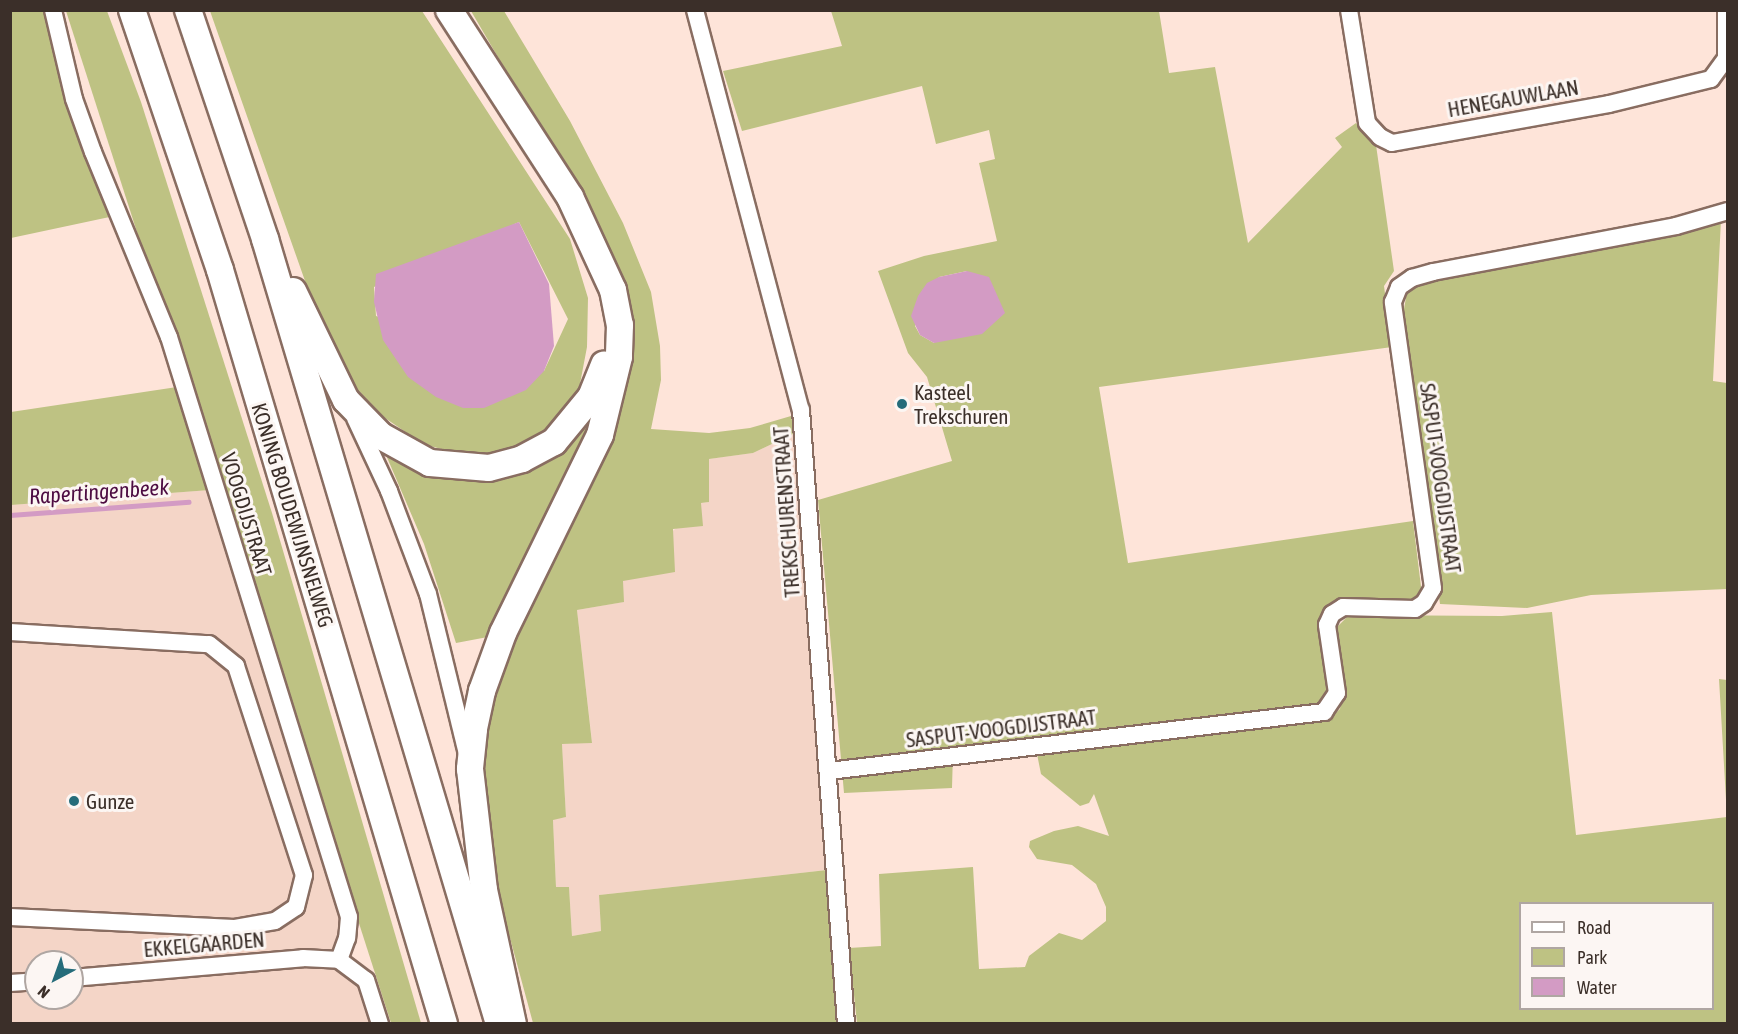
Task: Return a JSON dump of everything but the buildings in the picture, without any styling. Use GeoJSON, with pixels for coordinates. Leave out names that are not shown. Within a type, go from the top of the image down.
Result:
{"type":"FeatureCollection","features":[{"type":"Feature","properties":{"kind":"highway","name":"KONING BOUDEWIJNSNELWEG"},"geometry":{"type":"LineString","coordinates":[[132,10],[220,270],[444,1023]]}},
{"type":"Feature","properties":{"kind":"highway"},"geometry":{"type":"LineString","coordinates":[[188,10],[265,239],[499,1023]]}},
{"type":"Feature","properties":{"kind":"highway"},"geometry":{"type":"LineString","coordinates":[[449,10],[570,196],[613,290],[620,325],[619,357],[600,435],[491,661],[474,730],[470,769],[484,890],[513,1023]]}},
{"type":"Feature","properties":{"kind":"highway"},"geometry":{"type":"LineString","coordinates":[[265,239],[346,400],[381,436],[406,453],[457,468],[489,468],[522,459],[554,442],[578,418],[603,370],[607,326],[599,256]]}},
{"type":"Feature","properties":{"kind":"street","name":"VOOGDIJSTRAAT"},"geometry":{"type":"LineString","coordinates":[[53,10],[74,99],[93,152],[169,337],[349,917],[347,938],[339,960]]}},
{"type":"Feature","properties":{"kind":"street","name":"TREKSCHURENSTRAAT"},"geometry":{"type":"LineString","coordinates":[[695,10],[801,410],[846,1023]]}},
{"type":"Feature","properties":{"kind":"street","name":"HENEGAUWLAAN"},"geometry":{"type":"LineString","coordinates":[[1349,10],[1366,123],[1392,142],[1609,104],[1711,79],[1726,58],[1726,10]]}},
{"type":"Feature","properties":{"kind":"street","name":"SASPUT-VOOGDIJSTRAAT"},"geometry":{"type":"LineString","coordinates":[[829,771],[1323,712],[1337,693],[1327,625],[1332,615],[1343,607],[1415,609],[1424,603],[1433,588],[1393,302],[1399,287],[1412,278],[1433,272],[1676,226],[1728,211]]}},
{"type":"Feature","properties":{"kind":"street"},"geometry":{"type":"LineString","coordinates":[[346,400],[389,491],[428,594],[470,769]]}},
{"type":"Feature","properties":{"kind":"street"},"geometry":{"type":"LineString","coordinates":[[10,632],[209,644],[218,651],[236,666],[304,875],[296,907],[275,921],[234,928],[10,917]]}},
{"type":"Feature","properties":{"kind":"street","name":"EKKELGAARDEN"},"geometry":{"type":"LineString","coordinates":[[84,977],[303,958],[339,960]]}},
{"type":"Feature","properties":{"kind":"street"},"geometry":{"type":"LineString","coordinates":[[339,960],[366,980],[380,1023]]}},
{"type":"Feature","properties":{"kind":"shaded area"},"geometry":{"type":"Polygon","coordinates":[[[795,433],[827,870],[599,895],[601,931],[572,936],[569,888],[556,887],[553,819],[566,817],[562,744],[592,742],[577,610],[623,602],[623,581],[701,503],[709,502],[708,459],[753,453],[795,433]]]}},
{"type":"Feature","properties":{"kind":"shaded area"},"geometry":{"type":"Polygon","coordinates":[[[210,490],[371,1023],[11,1024],[11,505],[210,490]]]}},
{"type":"Feature","properties":{"kind":"green space"},"geometry":{"type":"Polygon","coordinates":[[[10,11],[47,11],[119,215],[11,238],[10,11]]]}},
{"type":"Feature","properties":{"kind":"green space"},"geometry":{"type":"Polygon","coordinates":[[[66,11],[107,11],[141,102],[272,513],[421,1023],[391,1023],[66,11]]]}},
{"type":"Feature","properties":{"kind":"green space"},"geometry":{"type":"Polygon","coordinates":[[[210,11],[422,11],[570,239],[588,298],[587,347],[579,389],[556,422],[530,441],[492,454],[461,454],[430,446],[385,418],[353,385],[317,315],[210,11]],[[519,222],[374,287],[376,316],[544,371],[568,319],[519,222]]]}},
{"type":"Feature","properties":{"kind":"green space"},"geometry":{"type":"Polygon","coordinates":[[[471,11],[504,11],[570,121],[623,223],[651,292],[660,346],[661,380],[651,429],[709,433],[750,428],[791,416],[795,433],[753,453],[709,459],[709,502],[701,503],[703,526],[673,529],[675,572],[623,581],[624,602],[577,610],[592,743],[562,744],[566,817],[553,820],[556,887],[569,887],[572,936],[601,931],[599,895],[827,870],[839,1023],[533,1023],[488,857],[483,738],[502,661],[626,364],[591,216],[471,11]]]}},
{"type":"Feature","properties":{"kind":"green space"},"geometry":{"type":"Polygon","coordinates":[[[831,11],[1159,11],[1169,73],[1215,67],[1248,243],[1342,147],[1335,138],[1356,123],[1376,145],[1394,271],[1384,286],[1392,347],[1099,387],[1128,563],[1413,521],[1422,595],[1417,600],[1329,608],[1319,624],[1328,692],[1322,705],[953,753],[952,788],[844,793],[818,500],[952,461],[927,377],[908,353],[878,271],[924,256],[997,241],[979,163],[995,159],[989,130],[936,144],[922,86],[742,131],[723,71],[842,46],[831,11]],[[967,271],[939,277],[915,326],[920,335],[934,343],[967,271]]]}},
{"type":"Feature","properties":{"kind":"green space"},"geometry":{"type":"Polygon","coordinates":[[[1721,220],[1713,381],[1727,383],[1727,589],[1591,595],[1527,608],[1440,604],[1402,320],[1407,292],[1414,284],[1721,220]]]}},
{"type":"Feature","properties":{"kind":"green space"},"geometry":{"type":"Polygon","coordinates":[[[177,387],[210,490],[11,505],[11,412],[177,387]]]}},
{"type":"Feature","properties":{"kind":"green space"},"geometry":{"type":"Polygon","coordinates":[[[593,411],[597,413],[493,636],[456,643],[424,544],[383,448],[462,478],[593,411]]]}},
{"type":"Feature","properties":{"kind":"green space"},"geometry":{"type":"Polygon","coordinates":[[[1552,612],[1576,835],[1727,817],[1727,1023],[857,1023],[849,948],[881,946],[879,874],[973,867],[979,969],[1025,967],[1029,956],[1059,933],[1082,940],[1106,921],[1106,907],[1096,884],[1072,865],[1037,859],[1029,847],[1030,841],[1054,831],[1078,826],[1109,836],[1094,794],[1089,803],[1080,806],[1041,774],[1037,754],[1330,718],[1340,709],[1342,694],[1335,629],[1349,615],[1502,616],[1552,612]]]}},
{"type":"Feature","properties":{"kind":"green space"},"geometry":{"type":"Polygon","coordinates":[[[1719,679],[1727,680],[1727,817],[1719,679]]]}},
{"type":"Feature","properties":{"kind":"water"},"geometry":{"type":"Polygon","coordinates":[[[519,222],[549,284],[554,346],[544,371],[526,390],[484,408],[463,408],[436,397],[408,377],[383,340],[374,302],[376,274],[519,222]]]}},
{"type":"Feature","properties":{"kind":"water"},"geometry":{"type":"Polygon","coordinates":[[[967,271],[989,277],[1005,313],[982,334],[934,343],[920,335],[911,316],[918,296],[927,283],[939,277],[967,271]]]}},
{"type":"Feature","properties":{"kind":"waterway","name":"Rapertingenbeek"},"geometry":{"type":"LineString","coordinates":[[10,515],[189,502]]}},
{"type":"Feature","properties":{"kind":"place","name":"Kasteel Trekschuren"},"geometry":{"type":"Point","coordinates":[902,404]}},
{"type":"Feature","properties":{"kind":"place","name":"Gunze"},"geometry":{"type":"Point","coordinates":[74,801]}}]}
